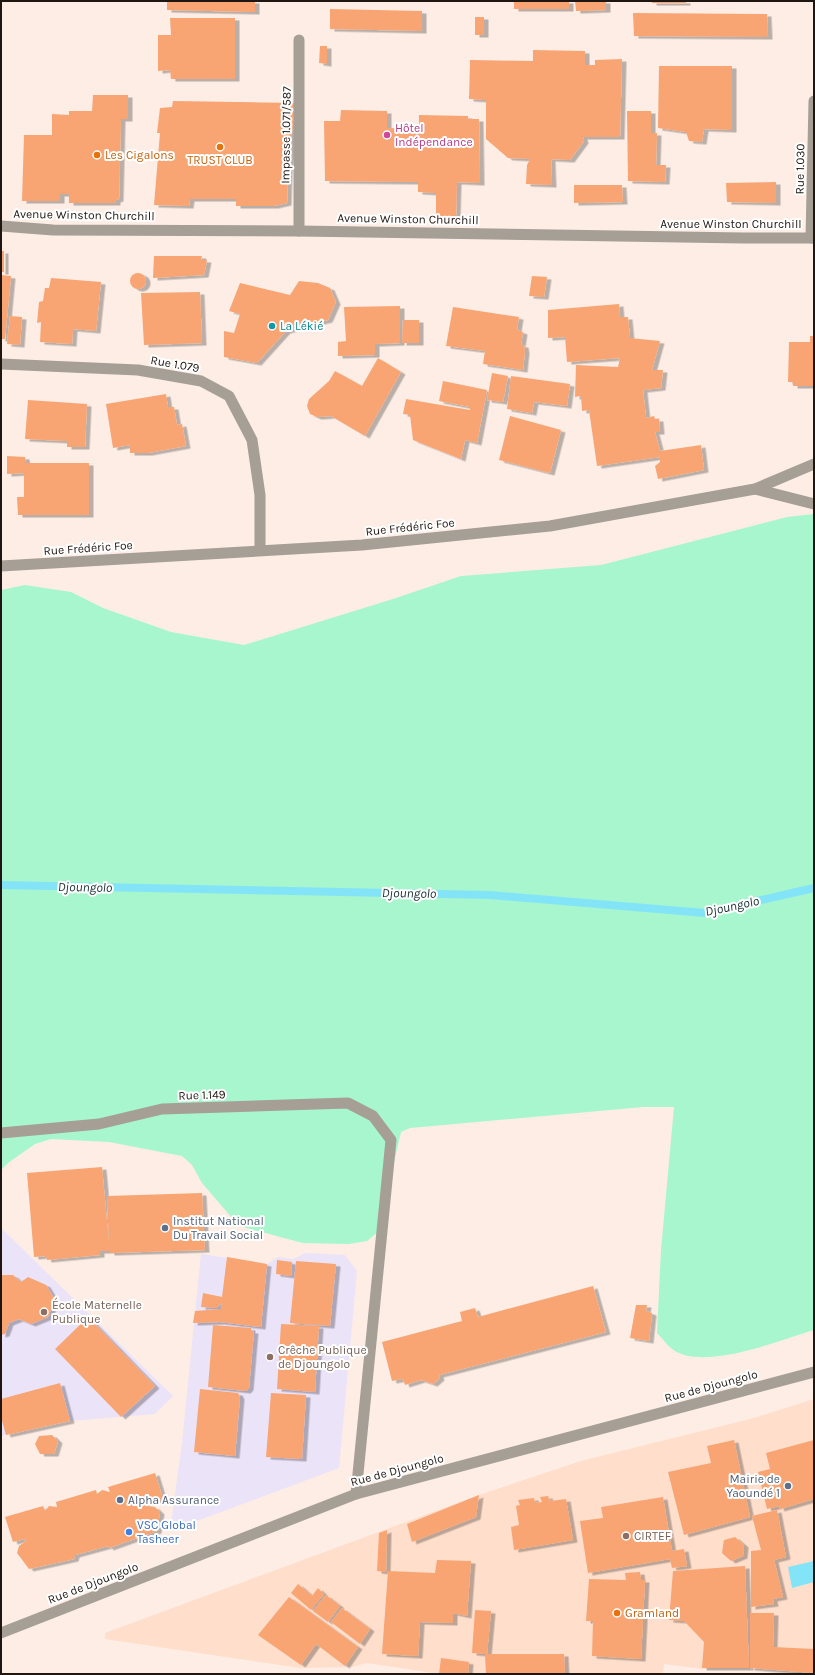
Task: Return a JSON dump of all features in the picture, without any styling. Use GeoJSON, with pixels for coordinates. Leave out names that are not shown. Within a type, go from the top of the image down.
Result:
{"type":"FeatureCollection","features":[{"type":"Feature","properties":{"kind":"street","name":"Impasse 1.071/587"},"geometry":{"type":"LineString","coordinates":[[298,231],[299,40]]}},
{"type":"Feature","properties":{"kind":"street","name":"Rue 1.030"},"geometry":{"type":"LineString","coordinates":[[812,238],[814,101]]}},
{"type":"Feature","properties":{"kind":"street","name":"Avenue Winston Churchill"},"geometry":{"type":"LineString","coordinates":[[1,226],[53,230],[298,231],[812,238]]}},
{"type":"Feature","properties":{"kind":"street","name":"Rue 1.079"},"geometry":{"type":"LineString","coordinates":[[1,364],[138,370],[201,381],[229,396],[252,440],[260,495],[260,550]]}},
{"type":"Feature","properties":{"kind":"street","name":"Rue Frédéric Foe"},"geometry":{"type":"LineString","coordinates":[[1,566],[362,545],[550,526],[755,488],[814,464]]}},
{"type":"Feature","properties":{"kind":"street"},"geometry":{"type":"LineString","coordinates":[[755,488],[814,504]]}},
{"type":"Feature","properties":{"kind":"street","name":"Rue 1.149"},"geometry":{"type":"LineString","coordinates":[[1,1133],[99,1124],[162,1109],[348,1103],[373,1116],[391,1140],[356,1494]]}},
{"type":"Feature","properties":{"kind":"street","name":"Rue de Djoungolo"},"geometry":{"type":"LineString","coordinates":[[1,1633],[356,1494],[814,1372]]}},
{"type":"Feature","properties":{"kind":"shaded area","name":"École Maternelle Publique"},"geometry":{"type":"Polygon","coordinates":[[[1,1228],[173,1396],[155,1414],[70,1421],[1,1436],[1,1228]]]}},
{"type":"Feature","properties":{"kind":"shaded area","name":"Crêche Publique de Djoungolo"},"geometry":{"type":"Polygon","coordinates":[[[305,1253],[345,1255],[357,1271],[339,1468],[170,1531],[182,1443],[201,1254],[267,1264],[278,1257],[293,1259],[305,1253]]]}},
{"type":"Feature","properties":{"kind":"shaded area"},"geometry":{"type":"Polygon","coordinates":[[[814,1399],[814,1674],[751,1669],[703,1669],[664,1664],[663,1674],[440,1674],[367,1663],[352,1667],[300,1668],[105,1639],[105,1633],[479,1495],[581,1461],[754,1418],[814,1399]]]}},
{"type":"Feature","properties":{"kind":"green space"},"geometry":{"type":"Polygon","coordinates":[[[814,514],[814,1330],[744,1351],[705,1357],[689,1356],[675,1351],[657,1333],[661,1250],[674,1107],[643,1107],[410,1128],[401,1132],[378,1232],[367,1241],[349,1244],[303,1243],[239,1226],[202,1183],[192,1165],[182,1156],[109,1142],[51,1139],[35,1144],[8,1163],[1,1170],[1,590],[25,585],[71,592],[103,608],[171,632],[244,645],[393,599],[461,576],[601,565],[787,517],[814,514]]]}},
{"type":"Feature","properties":{"kind":"water"},"geometry":{"type":"Polygon","coordinates":[[[814,1561],[814,1582],[792,1588],[788,1567],[814,1561]]]}},
{"type":"Feature","properties":{"kind":"building"},"geometry":{"type":"Polygon","coordinates":[[[167,1],[255,1],[255,12],[167,10],[167,1]]]}},
{"type":"Feature","properties":{"kind":"building"},"geometry":{"type":"Polygon","coordinates":[[[514,1],[569,1],[569,9],[514,9],[514,1]]]}},
{"type":"Feature","properties":{"kind":"building"},"geometry":{"type":"Polygon","coordinates":[[[575,1],[606,1],[606,10],[576,11],[575,1]]]}},
{"type":"Feature","properties":{"kind":"building"},"geometry":{"type":"Polygon","coordinates":[[[652,1],[686,1],[686,3],[652,3],[652,1]]]}},
{"type":"Feature","properties":{"kind":"building"},"geometry":{"type":"Polygon","coordinates":[[[330,9],[422,11],[422,31],[330,29],[330,9]]]}},
{"type":"Feature","properties":{"kind":"building"},"geometry":{"type":"Polygon","coordinates":[[[633,13],[767,14],[768,37],[634,36],[633,13]]]}},
{"type":"Feature","properties":{"kind":"building"},"geometry":{"type":"Polygon","coordinates":[[[475,17],[484,17],[484,35],[475,35],[475,17]]]}},
{"type":"Feature","properties":{"kind":"building"},"geometry":{"type":"Polygon","coordinates":[[[170,18],[235,18],[235,79],[171,79],[170,70],[158,71],[158,35],[171,35],[170,18]]]}},
{"type":"Feature","properties":{"kind":"building"},"geometry":{"type":"Polygon","coordinates":[[[320,46],[327,46],[327,64],[319,63],[320,46]]]}},
{"type":"Feature","properties":{"kind":"building"},"geometry":{"type":"Polygon","coordinates":[[[533,50],[585,51],[585,65],[595,65],[595,60],[622,59],[620,137],[583,137],[584,141],[570,160],[551,159],[552,185],[526,184],[527,165],[530,159],[508,158],[486,139],[486,100],[469,99],[470,60],[533,61],[533,50]]]}},
{"type":"Feature","properties":{"kind":"building"},"geometry":{"type":"Polygon","coordinates":[[[659,66],[732,66],[732,130],[704,129],[702,142],[689,141],[686,132],[658,128],[659,66]]]}},
{"type":"Feature","properties":{"kind":"building"},"geometry":{"type":"Polygon","coordinates":[[[93,95],[128,95],[128,119],[121,119],[119,199],[116,200],[116,203],[69,203],[69,194],[60,194],[60,201],[22,201],[24,135],[52,135],[52,114],[69,115],[69,111],[92,111],[93,95]]]}},
{"type":"Feature","properties":{"kind":"building"},"geometry":{"type":"Polygon","coordinates":[[[173,101],[295,103],[288,171],[287,203],[274,206],[236,206],[236,199],[190,199],[189,206],[154,205],[160,133],[157,133],[160,108],[172,107],[173,101]]]}},
{"type":"Feature","properties":{"kind":"building"},"geometry":{"type":"Polygon","coordinates":[[[341,110],[387,111],[387,128],[419,129],[419,115],[468,116],[468,119],[479,119],[480,183],[457,182],[456,217],[436,217],[436,193],[418,192],[418,182],[325,181],[324,121],[340,121],[341,110]]]}},
{"type":"Feature","properties":{"kind":"building"},"geometry":{"type":"Polygon","coordinates":[[[627,111],[651,111],[651,133],[657,133],[656,165],[666,165],[665,182],[628,181],[627,111]]]}},
{"type":"Feature","properties":{"kind":"building"},"geometry":{"type":"Polygon","coordinates":[[[776,182],[776,203],[727,202],[726,183],[776,182]]]}},
{"type":"Feature","properties":{"kind":"building"},"geometry":{"type":"Polygon","coordinates":[[[574,185],[622,185],[623,202],[574,203],[574,185]]]}},
{"type":"Feature","properties":{"kind":"building"},"geometry":{"type":"Polygon","coordinates":[[[1,251],[4,251],[4,272],[1,272],[1,251]]]}},
{"type":"Feature","properties":{"kind":"building"},"geometry":{"type":"Polygon","coordinates":[[[154,256],[202,256],[201,260],[207,260],[204,275],[153,278],[154,256]]]}},
{"type":"Feature","properties":{"kind":"building"},"geometry":{"type":"Polygon","coordinates":[[[135,273],[141,273],[146,278],[144,287],[141,289],[135,289],[130,284],[130,278],[135,273]]]}},
{"type":"Feature","properties":{"kind":"building"},"geometry":{"type":"Polygon","coordinates":[[[1,275],[11,276],[5,339],[1,339],[1,275]]]}},
{"type":"Feature","properties":{"kind":"building"},"geometry":{"type":"Polygon","coordinates":[[[532,276],[547,277],[544,297],[529,296],[532,276]]]}},
{"type":"Feature","properties":{"kind":"building"},"geometry":{"type":"Polygon","coordinates":[[[51,278],[101,282],[96,331],[73,329],[72,344],[40,342],[41,322],[37,323],[39,302],[43,301],[45,288],[49,288],[51,278]]]}},
{"type":"Feature","properties":{"kind":"building","name":"La Lékié"},"geometry":{"type":"Polygon","coordinates":[[[299,281],[318,283],[330,288],[336,302],[328,320],[286,331],[257,363],[224,357],[224,331],[234,333],[240,314],[229,311],[240,283],[290,295],[299,281]]]}},
{"type":"Feature","properties":{"kind":"building"},"geometry":{"type":"Polygon","coordinates":[[[200,292],[202,343],[144,345],[141,293],[200,292]]]}},
{"type":"Feature","properties":{"kind":"building"},"geometry":{"type":"Polygon","coordinates":[[[619,304],[620,317],[628,317],[630,338],[660,341],[652,370],[663,370],[661,388],[643,390],[646,418],[654,416],[655,419],[659,419],[660,432],[655,432],[660,451],[701,445],[704,470],[658,479],[655,466],[660,462],[660,457],[597,466],[589,410],[582,411],[581,396],[575,397],[576,365],[618,367],[620,358],[567,362],[565,337],[548,338],[548,310],[619,304]]]}},
{"type":"Feature","properties":{"kind":"building"},"geometry":{"type":"Polygon","coordinates":[[[400,306],[400,343],[375,344],[375,355],[338,356],[338,342],[346,341],[344,307],[400,306]]]}},
{"type":"Feature","properties":{"kind":"building"},"geometry":{"type":"Polygon","coordinates":[[[453,307],[519,317],[517,330],[523,332],[521,345],[524,345],[525,351],[523,370],[483,364],[485,351],[446,346],[453,307]]]}},
{"type":"Feature","properties":{"kind":"building"},"geometry":{"type":"Polygon","coordinates":[[[10,316],[22,317],[20,345],[7,344],[10,316]]]}},
{"type":"Feature","properties":{"kind":"building"},"geometry":{"type":"Polygon","coordinates":[[[403,320],[419,320],[419,343],[402,343],[403,320]]]}},
{"type":"Feature","properties":{"kind":"building"},"geometry":{"type":"Polygon","coordinates":[[[810,336],[814,336],[814,386],[793,386],[793,382],[788,382],[789,342],[810,342],[810,336]]]}},
{"type":"Feature","properties":{"kind":"building"},"geometry":{"type":"Polygon","coordinates":[[[378,358],[401,372],[365,436],[331,416],[317,417],[310,414],[307,406],[309,399],[329,381],[335,371],[362,386],[378,358]]]}},
{"type":"Feature","properties":{"kind":"building"},"geometry":{"type":"Polygon","coordinates":[[[492,373],[508,376],[503,402],[487,400],[492,373]]]}},
{"type":"Feature","properties":{"kind":"building"},"geometry":{"type":"Polygon","coordinates":[[[511,376],[570,384],[567,406],[534,402],[532,413],[507,409],[511,376]]]}},
{"type":"Feature","properties":{"kind":"building"},"geometry":{"type":"Polygon","coordinates":[[[443,381],[487,390],[477,443],[465,440],[461,459],[413,440],[410,415],[403,414],[406,399],[470,410],[470,407],[439,401],[443,381]]]}},
{"type":"Feature","properties":{"kind":"building"},"geometry":{"type":"Polygon","coordinates":[[[166,394],[168,407],[174,407],[177,425],[182,424],[186,446],[148,453],[130,453],[130,445],[113,448],[106,404],[166,394]]]}},
{"type":"Feature","properties":{"kind":"building"},"geometry":{"type":"Polygon","coordinates":[[[28,400],[87,404],[85,447],[67,447],[67,441],[25,439],[28,400]]]}},
{"type":"Feature","properties":{"kind":"building"},"geometry":{"type":"Polygon","coordinates":[[[510,416],[561,430],[550,473],[499,460],[510,416]]]}},
{"type":"Feature","properties":{"kind":"building"},"geometry":{"type":"Polygon","coordinates":[[[7,456],[25,457],[26,463],[89,463],[89,515],[18,515],[17,497],[24,497],[24,473],[7,474],[7,456]]]}},
{"type":"Feature","properties":{"kind":"building"},"geometry":{"type":"Polygon","coordinates":[[[102,1167],[109,1244],[107,1196],[202,1193],[205,1250],[110,1253],[110,1251],[100,1251],[100,1255],[47,1260],[46,1256],[34,1257],[27,1173],[102,1167]]]}},
{"type":"Feature","properties":{"kind":"building"},"geometry":{"type":"Polygon","coordinates":[[[227,1257],[267,1264],[261,1327],[220,1322],[193,1323],[195,1311],[221,1309],[222,1303],[216,1308],[201,1307],[203,1293],[222,1297],[227,1257]]]}},
{"type":"Feature","properties":{"kind":"building"},"geometry":{"type":"Polygon","coordinates":[[[277,1260],[292,1262],[291,1276],[276,1274],[277,1260]]]}},
{"type":"Feature","properties":{"kind":"building"},"geometry":{"type":"Polygon","coordinates":[[[296,1261],[336,1264],[330,1326],[290,1323],[296,1261]]]}},
{"type":"Feature","properties":{"kind":"building"},"geometry":{"type":"Polygon","coordinates":[[[1,1275],[13,1275],[21,1282],[28,1277],[46,1285],[55,1300],[48,1317],[31,1324],[19,1319],[9,1323],[5,1334],[1,1335],[1,1275]]]}},
{"type":"Feature","properties":{"kind":"building"},"geometry":{"type":"Polygon","coordinates":[[[593,1286],[606,1332],[439,1375],[440,1378],[433,1384],[421,1380],[405,1385],[403,1379],[392,1381],[382,1342],[462,1321],[460,1312],[475,1308],[478,1317],[593,1286]]]}},
{"type":"Feature","properties":{"kind":"building"},"geometry":{"type":"Polygon","coordinates":[[[636,1305],[647,1305],[646,1311],[652,1313],[649,1341],[630,1338],[636,1305]]]}},
{"type":"Feature","properties":{"kind":"building"},"geometry":{"type":"Polygon","coordinates":[[[88,1317],[155,1386],[121,1417],[55,1349],[88,1317]]]}},
{"type":"Feature","properties":{"kind":"building"},"geometry":{"type":"Polygon","coordinates":[[[281,1324],[319,1326],[315,1392],[277,1389],[281,1324]]]}},
{"type":"Feature","properties":{"kind":"building"},"geometry":{"type":"Polygon","coordinates":[[[213,1325],[251,1328],[251,1331],[254,1331],[249,1388],[246,1391],[208,1387],[213,1325]]]}},
{"type":"Feature","properties":{"kind":"building"},"geometry":{"type":"Polygon","coordinates":[[[60,1383],[70,1421],[6,1435],[1,1417],[1,1399],[60,1383]]]}},
{"type":"Feature","properties":{"kind":"building"},"geometry":{"type":"Polygon","coordinates":[[[200,1389],[238,1393],[240,1397],[235,1456],[194,1452],[200,1389]]]}},
{"type":"Feature","properties":{"kind":"building"},"geometry":{"type":"Polygon","coordinates":[[[271,1393],[306,1395],[302,1459],[266,1457],[271,1393]]]}},
{"type":"Feature","properties":{"kind":"building"},"geometry":{"type":"Polygon","coordinates":[[[52,1435],[58,1441],[54,1454],[40,1454],[35,1444],[39,1436],[52,1435]]]}},
{"type":"Feature","properties":{"kind":"building"},"geometry":{"type":"Polygon","coordinates":[[[734,1440],[750,1517],[684,1535],[668,1472],[711,1463],[707,1446],[734,1440]]]}},
{"type":"Feature","properties":{"kind":"building","name":"Mairie de Yaoundé 1"},"geometry":{"type":"Polygon","coordinates":[[[814,1440],[814,1499],[780,1509],[779,1506],[767,1509],[758,1472],[770,1469],[766,1453],[814,1440]]]}},
{"type":"Feature","properties":{"kind":"building"},"geometry":{"type":"Polygon","coordinates":[[[155,1473],[163,1499],[145,1504],[146,1506],[155,1507],[160,1512],[157,1531],[109,1548],[108,1546],[75,1555],[74,1559],[29,1569],[17,1553],[19,1546],[26,1541],[25,1539],[13,1542],[5,1517],[43,1506],[45,1511],[49,1506],[57,1507],[56,1502],[96,1490],[97,1494],[102,1490],[110,1492],[108,1487],[155,1473]]]}},
{"type":"Feature","properties":{"kind":"building"},"geometry":{"type":"Polygon","coordinates":[[[479,1495],[476,1517],[412,1542],[407,1524],[479,1495]]]}},
{"type":"Feature","properties":{"kind":"building"},"geometry":{"type":"Polygon","coordinates":[[[548,1496],[550,1501],[566,1499],[573,1540],[514,1550],[511,1527],[519,1525],[516,1506],[520,1505],[518,1500],[534,1498],[535,1503],[542,1502],[540,1497],[548,1496]]]}},
{"type":"Feature","properties":{"kind":"building","name":"CIRTEF"},"geometry":{"type":"Polygon","coordinates":[[[663,1497],[672,1551],[684,1549],[687,1566],[672,1568],[670,1559],[588,1573],[580,1521],[603,1518],[601,1507],[663,1497]]]}},
{"type":"Feature","properties":{"kind":"building"},"geometry":{"type":"Polygon","coordinates":[[[777,1510],[786,1557],[774,1560],[783,1597],[773,1599],[774,1604],[751,1607],[751,1551],[761,1550],[752,1516],[777,1510]]]}},
{"type":"Feature","properties":{"kind":"building"},"geometry":{"type":"Polygon","coordinates":[[[387,1530],[386,1572],[377,1571],[379,1533],[387,1530]]]}},
{"type":"Feature","properties":{"kind":"building"},"geometry":{"type":"Polygon","coordinates":[[[735,1537],[744,1545],[743,1556],[731,1561],[722,1553],[724,1540],[735,1537]]]}},
{"type":"Feature","properties":{"kind":"building"},"geometry":{"type":"Polygon","coordinates":[[[437,1560],[471,1561],[467,1616],[453,1613],[453,1623],[420,1622],[418,1656],[382,1654],[388,1571],[435,1573],[437,1560]]]}},
{"type":"Feature","properties":{"kind":"building"},"geometry":{"type":"Polygon","coordinates":[[[745,1566],[749,1668],[702,1668],[704,1642],[684,1621],[669,1620],[673,1571],[745,1566]]]}},
{"type":"Feature","properties":{"kind":"building"},"geometry":{"type":"Polygon","coordinates":[[[640,1572],[641,1580],[645,1580],[641,1659],[592,1656],[593,1621],[586,1621],[589,1579],[626,1580],[625,1573],[640,1572]]]}},
{"type":"Feature","properties":{"kind":"building"},"geometry":{"type":"Polygon","coordinates":[[[298,1584],[312,1596],[318,1588],[324,1594],[311,1610],[291,1593],[298,1584]]]}},
{"type":"Feature","properties":{"kind":"building"},"geometry":{"type":"Polygon","coordinates":[[[326,1595],[340,1606],[328,1622],[313,1611],[326,1595]]]}},
{"type":"Feature","properties":{"kind":"building"},"geometry":{"type":"Polygon","coordinates":[[[289,1597],[358,1647],[345,1666],[316,1644],[301,1665],[258,1635],[289,1597]]]}},
{"type":"Feature","properties":{"kind":"building"},"geometry":{"type":"Polygon","coordinates":[[[342,1608],[370,1629],[360,1644],[331,1622],[342,1608]]]}},
{"type":"Feature","properties":{"kind":"building"},"geometry":{"type":"Polygon","coordinates":[[[475,1610],[491,1611],[487,1654],[564,1654],[565,1674],[486,1674],[485,1654],[472,1653],[475,1610]]]}},
{"type":"Feature","properties":{"kind":"building"},"geometry":{"type":"Polygon","coordinates":[[[750,1613],[774,1613],[773,1647],[814,1649],[814,1673],[750,1668],[750,1613]]]}},
{"type":"Feature","properties":{"kind":"building"},"geometry":{"type":"Polygon","coordinates":[[[441,1658],[469,1662],[468,1674],[439,1674],[441,1658]]]}},
{"type":"Feature","properties":{"kind":"waterway","name":"Djoungolo"},"geometry":{"type":"LineString","coordinates":[[1,885],[490,895],[705,913],[814,888]]}},
{"type":"Feature","properties":{"kind":"place","name":"Hôtel Indépendance"},"geometry":{"type":"Point","coordinates":[387,135]}},
{"type":"Feature","properties":{"kind":"place","name":"TRUST CLUB"},"geometry":{"type":"Point","coordinates":[220,147]}},
{"type":"Feature","properties":{"kind":"place","name":"Les Cigalons"},"geometry":{"type":"Point","coordinates":[97,155]}},
{"type":"Feature","properties":{"kind":"place","name":"La Lékié"},"geometry":{"type":"Point","coordinates":[272,326]}},
{"type":"Feature","properties":{"kind":"place","name":"Institut National Du Travail Social"},"geometry":{"type":"Point","coordinates":[165,1228]}},
{"type":"Feature","properties":{"kind":"place","name":"École Maternelle Publique"},"geometry":{"type":"Point","coordinates":[44,1312]}},
{"type":"Feature","properties":{"kind":"place","name":"Crêche Publique de Djoungolo"},"geometry":{"type":"Point","coordinates":[270,1357]}},
{"type":"Feature","properties":{"kind":"place","name":"Mairie de Yaoundé 1"},"geometry":{"type":"Point","coordinates":[788,1486]}},
{"type":"Feature","properties":{"kind":"place","name":"Alpha Assurance"},"geometry":{"type":"Point","coordinates":[120,1500]}},
{"type":"Feature","properties":{"kind":"place","name":"VSC Global Tasheer"},"geometry":{"type":"Point","coordinates":[129,1532]}},
{"type":"Feature","properties":{"kind":"place","name":"CIRTEF"},"geometry":{"type":"Point","coordinates":[626,1536]}},
{"type":"Feature","properties":{"kind":"place","name":"Gramland"},"geometry":{"type":"Point","coordinates":[617,1613]}}]}
